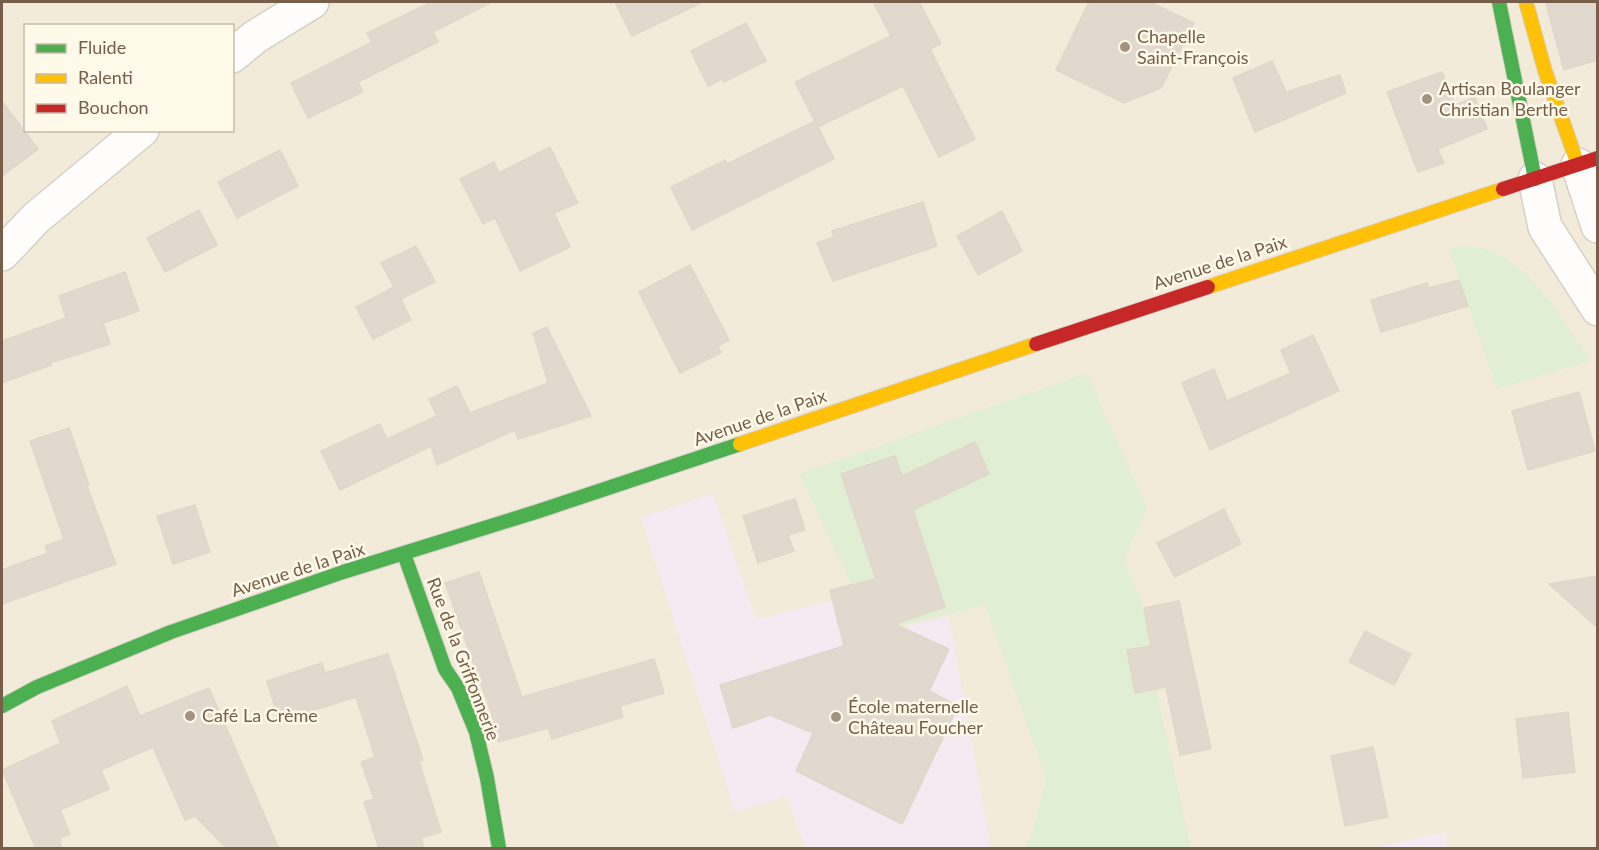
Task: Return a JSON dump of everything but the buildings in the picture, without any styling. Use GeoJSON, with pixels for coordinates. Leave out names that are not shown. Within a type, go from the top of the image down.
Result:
{"type":"FeatureCollection","features":[{"type":"Feature","properties":{"kind":"main road"},"geometry":{"type":"LineString","coordinates":[[1499,2],[1535,179]]}},
{"type":"Feature","properties":{"kind":"main road"},"geometry":{"type":"LineString","coordinates":[[1526,2],[1545,72],[1588,162]]}},
{"type":"Feature","properties":{"kind":"main road","name":"Avenue de la Paix"},"geometry":{"type":"LineString","coordinates":[[2,706],[37,687],[171,632],[344,572],[539,511],[1179,296],[1588,162]]}},
{"type":"Feature","properties":{"kind":"main road","name":"Rue de la Griffonnerie"},"geometry":{"type":"LineString","coordinates":[[404,554],[445,669],[457,684],[478,738],[499,849]]}},
{"type":"Feature","properties":{"kind":"street"},"geometry":{"type":"LineString","coordinates":[[234,54],[255,37],[312,2]]}},
{"type":"Feature","properties":{"kind":"street"},"geometry":{"type":"LineString","coordinates":[[2,255],[36,218],[140,132]]}},
{"type":"Feature","properties":{"kind":"street"},"geometry":{"type":"LineString","coordinates":[[1588,162],[1598,226]]}},
{"type":"Feature","properties":{"kind":"street"},"geometry":{"type":"LineString","coordinates":[[1535,179],[1545,227],[1598,309]]}},
{"type":"Feature","properties":{"kind":"shaded area"},"geometry":{"type":"Polygon","coordinates":[[[2,2],[1597,2],[1597,848],[2,848],[2,2]]]}},
{"type":"Feature","properties":{"kind":"shaded area","name":"École maternelle Château Foucher"},"geometry":{"type":"Polygon","coordinates":[[[713,493],[756,619],[854,596],[863,637],[949,616],[991,848],[805,848],[787,796],[735,812],[641,518],[713,493]]]}},
{"type":"Feature","properties":{"kind":"shaded area"},"geometry":{"type":"Polygon","coordinates":[[[1446,832],[1447,848],[1372,848],[1446,832]]]}},
{"type":"Feature","properties":{"kind":"green space"},"geometry":{"type":"Polygon","coordinates":[[[1448,247],[1476,247],[1495,252],[1512,262],[1543,292],[1590,361],[1497,389],[1448,247]]]}},
{"type":"Feature","properties":{"kind":"green space"},"geometry":{"type":"Polygon","coordinates":[[[1087,373],[1147,508],[1124,560],[1144,608],[1156,689],[1191,848],[1025,848],[1034,827],[1046,778],[985,605],[874,632],[799,474],[1087,373]]]}},
{"type":"Feature","properties":{"kind":"traffic: fast"},"geometry":{"type":"LineString","coordinates":[[1499,2],[1535,179]]}},
{"type":"Feature","properties":{"kind":"traffic: fast"},"geometry":{"type":"LineString","coordinates":[[2,706],[37,687],[171,632],[343,572],[539,511],[740,444]]}},
{"type":"Feature","properties":{"kind":"traffic: fast"},"geometry":{"type":"LineString","coordinates":[[404,554],[445,669],[458,688],[476,732],[487,778],[499,848]]}},
{"type":"Feature","properties":{"kind":"traffic: slow"},"geometry":{"type":"LineString","coordinates":[[1526,2],[1545,71],[1578,165]]}},
{"type":"Feature","properties":{"kind":"traffic: slow"},"geometry":{"type":"LineString","coordinates":[[1208,287],[1503,189]]}},
{"type":"Feature","properties":{"kind":"traffic: slow"},"geometry":{"type":"LineString","coordinates":[[740,444],[1036,344]]}},
{"type":"Feature","properties":{"kind":"traffic: jam"},"geometry":{"type":"LineString","coordinates":[[1503,189],[1598,158]]}},
{"type":"Feature","properties":{"kind":"traffic: jam"},"geometry":{"type":"LineString","coordinates":[[1036,344],[1208,287]]}},
{"type":"Feature","properties":{"kind":"place","name":"Chapelle Saint-François"},"geometry":{"type":"Point","coordinates":[1125,47]}},
{"type":"Feature","properties":{"kind":"place","name":"Artisan Boulanger Christian Berthe"},"geometry":{"type":"Point","coordinates":[1427,99]}},
{"type":"Feature","properties":{"kind":"place","name":"Café La Crème"},"geometry":{"type":"Point","coordinates":[190,716]}},
{"type":"Feature","properties":{"kind":"place","name":"École maternelle Château Foucher"},"geometry":{"type":"Point","coordinates":[836,717]}}]}
